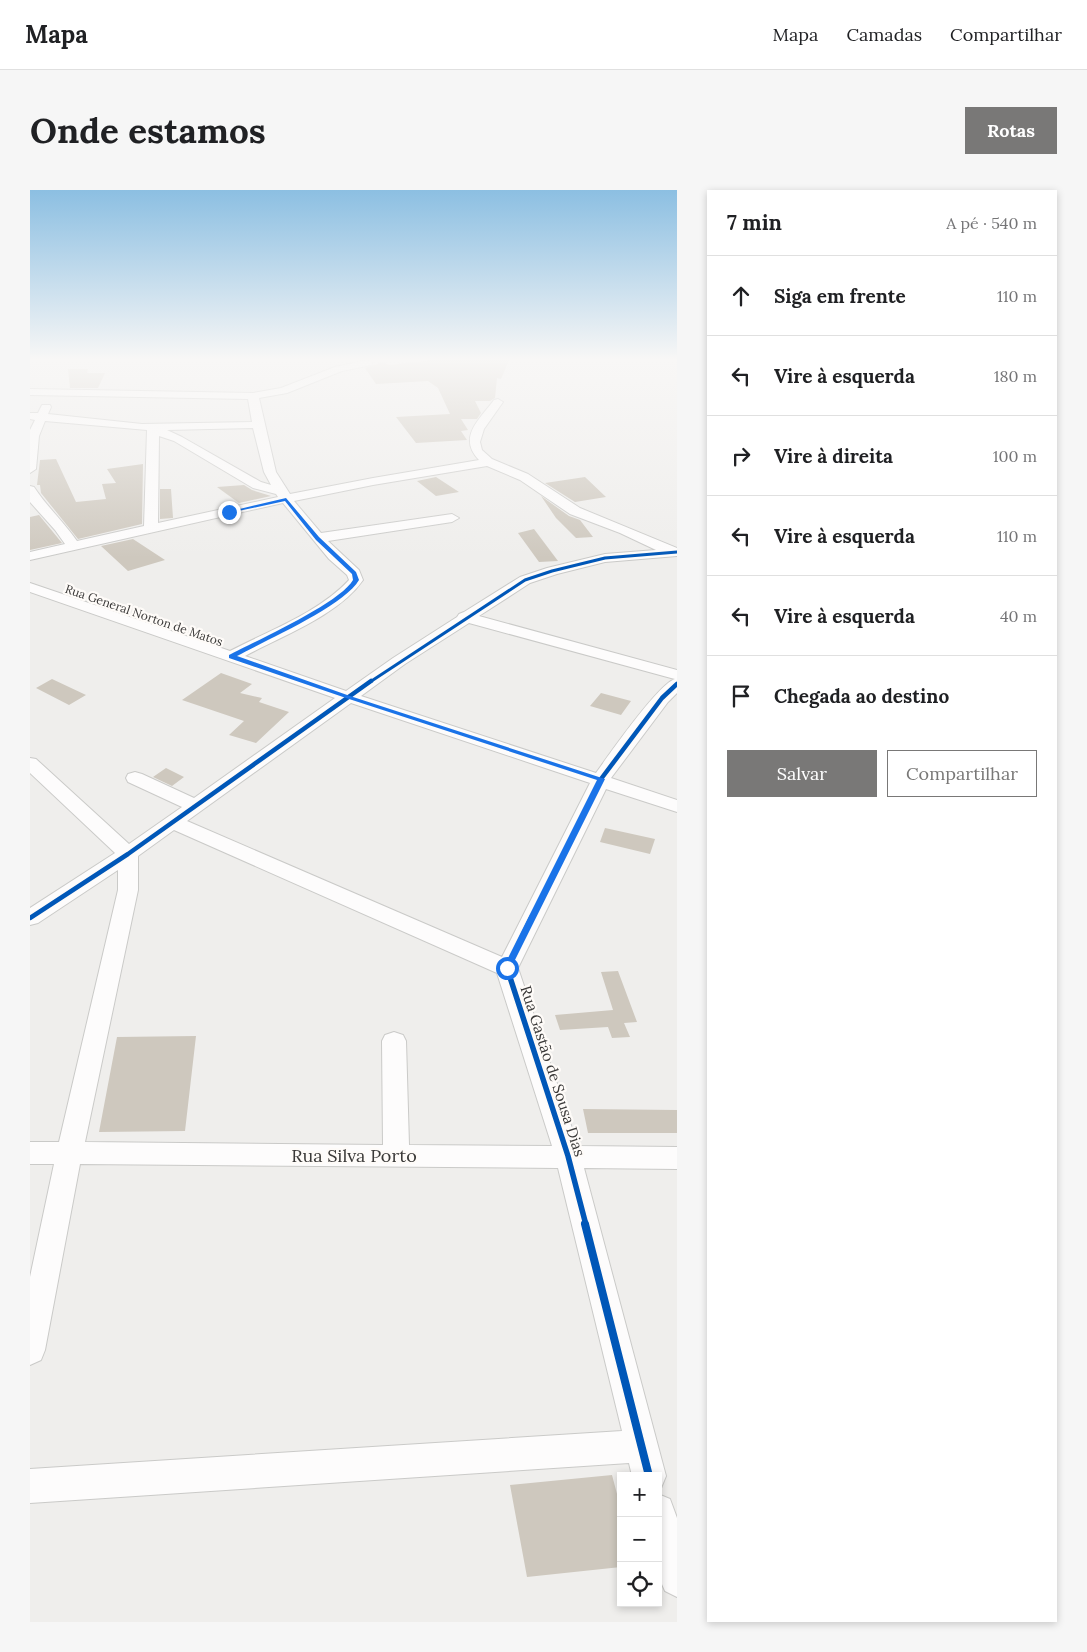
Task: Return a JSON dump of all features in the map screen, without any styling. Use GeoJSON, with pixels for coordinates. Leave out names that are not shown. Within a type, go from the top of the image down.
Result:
{"type":"FeatureCollection","features":[{"type":"Feature","properties":{"kind":"street"},"geometry":{"type":"LineString","coordinates":[[30,469],[34,425]]}},
{"type":"Feature","properties":{"kind":"street"},"geometry":{"type":"LineString","coordinates":[[106,425],[165,433],[257,485],[283,495]]}},
{"type":"Feature","properties":{"kind":"street"},"geometry":{"type":"LineString","coordinates":[[153,430],[258,425],[270,472],[283,495],[318,538],[354,573],[356,580],[352,588],[325,606],[232,656]]}},
{"type":"Feature","properties":{"kind":"street"},"geometry":{"type":"LineString","coordinates":[[481,425],[474,442],[478,451],[488,462],[524,477],[576,511],[675,552]]}},
{"type":"Feature","properties":{"kind":"street"},"geometry":{"type":"LineString","coordinates":[[151,530],[153,430]]}},
{"type":"Feature","properties":{"kind":"street"},"geometry":{"type":"LineString","coordinates":[[30,556],[151,530],[283,495],[488,462]]}},
{"type":"Feature","properties":{"kind":"street"},"geometry":{"type":"LineString","coordinates":[[30,490],[43,510],[61,528],[73,546]]}},
{"type":"Feature","properties":{"kind":"street"},"geometry":{"type":"LineString","coordinates":[[318,538],[452,518]]}},
{"type":"Feature","properties":{"kind":"street"},"geometry":{"type":"LineString","coordinates":[[30,918],[128,854],[464,617],[525,580],[552,570],[605,558],[675,552]]}},
{"type":"Feature","properties":{"kind":"street","name":"Rua General Norton de Matos"},"geometry":{"type":"LineString","coordinates":[[30,587],[348,697],[601,779],[677,806]]}},
{"type":"Feature","properties":{"kind":"street"},"geometry":{"type":"LineString","coordinates":[[464,617],[677,675]]}},
{"type":"Feature","properties":{"kind":"street"},"geometry":{"type":"LineString","coordinates":[[172,822],[507,968],[601,779],[662,698],[677,684]]}},
{"type":"Feature","properties":{"kind":"street"},"geometry":{"type":"LineString","coordinates":[[30,763],[128,854],[128,890],[69,1154],[30,1350]]}},
{"type":"Feature","properties":{"kind":"street"},"geometry":{"type":"LineString","coordinates":[[135,778],[196,806]]}},
{"type":"Feature","properties":{"kind":"street","name":"Rua Gastão de Sousa Dias"},"geometry":{"type":"LineString","coordinates":[[507,968],[568,1156],[644,1461]]}},
{"type":"Feature","properties":{"kind":"street"},"geometry":{"type":"LineString","coordinates":[[394,1041],[396,1155]]}},
{"type":"Feature","properties":{"kind":"street","name":"Rua Silva Porto"},"geometry":{"type":"LineString","coordinates":[[30,1153],[677,1158]]}},
{"type":"Feature","properties":{"kind":"street"},"geometry":{"type":"LineString","coordinates":[[30,1486],[644,1461]]}},
{"type":"Feature","properties":{"kind":"street"},"geometry":{"type":"LineString","coordinates":[[660,1517],[677,1579]]}},
{"type":"Feature","properties":{"kind":"building"},"geometry":{"type":"Polygon","coordinates":[[[402,425],[465,425],[468,430],[461,431],[467,440],[416,443],[402,425]]]}},
{"type":"Feature","properties":{"kind":"building"},"geometry":{"type":"Polygon","coordinates":[[[56,459],[76,502],[106,499],[102,484],[116,483],[107,469],[143,464],[142,524],[78,539],[41,493],[40,485],[37,485],[40,460],[56,459]]]}},
{"type":"Feature","properties":{"kind":"building"},"geometry":{"type":"Polygon","coordinates":[[[436,477],[459,492],[436,496],[417,481],[436,477]]]}},
{"type":"Feature","properties":{"kind":"building"},"geometry":{"type":"Polygon","coordinates":[[[585,477],[606,497],[575,502],[545,483],[585,477]]]}},
{"type":"Feature","properties":{"kind":"building"},"geometry":{"type":"Polygon","coordinates":[[[244,485],[252,490],[271,496],[239,503],[217,487],[244,485]]]}},
{"type":"Feature","properties":{"kind":"building"},"geometry":{"type":"Polygon","coordinates":[[[160,489],[171,489],[173,518],[160,519],[160,489]]]}},
{"type":"Feature","properties":{"kind":"building"},"geometry":{"type":"Polygon","coordinates":[[[541,496],[569,516],[580,520],[593,537],[576,538],[556,518],[541,496]]]}},
{"type":"Feature","properties":{"kind":"building"},"geometry":{"type":"Polygon","coordinates":[[[39,515],[62,543],[30,550],[30,517],[39,515]]]}},
{"type":"Feature","properties":{"kind":"building"},"geometry":{"type":"Polygon","coordinates":[[[534,529],[558,561],[539,562],[518,533],[534,529]]]}},
{"type":"Feature","properties":{"kind":"building"},"geometry":{"type":"Polygon","coordinates":[[[133,539],[165,560],[128,571],[101,546],[133,539]]]}},
{"type":"Feature","properties":{"kind":"building"},"geometry":{"type":"Polygon","coordinates":[[[221,673],[252,684],[240,693],[262,698],[259,702],[289,712],[256,743],[229,735],[244,721],[182,700],[221,673]]]}},
{"type":"Feature","properties":{"kind":"building"},"geometry":{"type":"Polygon","coordinates":[[[52,679],[86,695],[69,705],[36,688],[52,679]]]}},
{"type":"Feature","properties":{"kind":"building"},"geometry":{"type":"Polygon","coordinates":[[[601,693],[631,701],[621,715],[590,706],[601,693]]]}},
{"type":"Feature","properties":{"kind":"building"},"geometry":{"type":"Polygon","coordinates":[[[166,768],[184,777],[172,786],[153,777],[166,768]]]}},
{"type":"Feature","properties":{"kind":"building"},"geometry":{"type":"Polygon","coordinates":[[[605,828],[655,839],[650,854],[600,842],[605,828]]]}},
{"type":"Feature","properties":{"kind":"building"},"geometry":{"type":"Polygon","coordinates":[[[618,971],[637,1022],[624,1023],[630,1037],[612,1038],[608,1027],[560,1030],[555,1015],[613,1010],[601,972],[618,971]]]}},
{"type":"Feature","properties":{"kind":"building"},"geometry":{"type":"Polygon","coordinates":[[[196,1036],[185,1131],[99,1132],[117,1037],[196,1036]]]}},
{"type":"Feature","properties":{"kind":"building"},"geometry":{"type":"Polygon","coordinates":[[[583,1109],[677,1110],[677,1133],[588,1133],[583,1109]]]}},
{"type":"Feature","properties":{"kind":"building"},"geometry":{"type":"Polygon","coordinates":[[[612,1475],[617,1494],[617,1567],[527,1577],[510,1485],[612,1475]]]}},
{"type":"Feature","properties":{"kind":"cycle path"},"geometry":{"type":"LineString","coordinates":[[30,918],[128,854],[399,661],[525,580],[552,571],[605,558],[677,552]]}},
{"type":"Feature","properties":{"kind":"cycle path"},"geometry":{"type":"LineString","coordinates":[[648,1472],[568,1156],[507,968],[601,779],[662,698],[677,684]]}},
{"type":"Feature","properties":{"kind":"route"},"geometry":{"type":"LineString","coordinates":[[229,512],[286,499],[334,556],[350,568],[356,580],[352,588],[325,606],[232,656],[348,697],[601,779],[507,968]]}}]}
